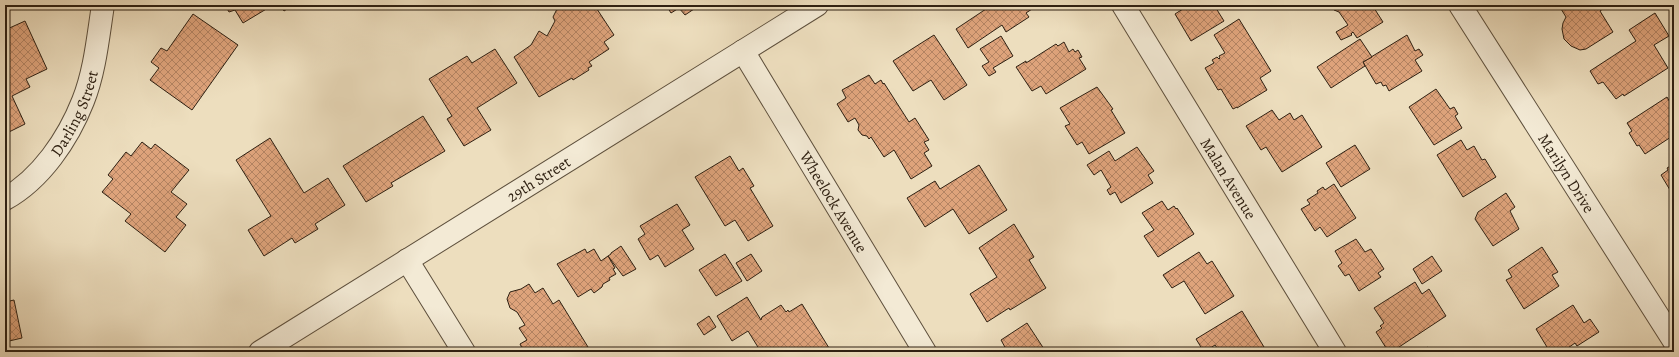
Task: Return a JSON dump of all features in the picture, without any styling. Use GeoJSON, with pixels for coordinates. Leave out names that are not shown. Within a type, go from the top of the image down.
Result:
{"type":"FeatureCollection","features":[{"type":"Feature","properties":{"kind":"street","name":"Darling Street"},"geometry":{"type":"LineString","coordinates":[[5,199],[13,195],[43,169],[64,138],[83,100],[94,59],[103,5]]}},
{"type":"Feature","properties":{"kind":"street","name":"29th Street"},"geometry":{"type":"LineString","coordinates":[[260,352],[817,5]]}},
{"type":"Feature","properties":{"kind":"street","name":"Malan Avenue"},"geometry":{"type":"LineString","coordinates":[[1122,5],[1335,352]]}},
{"type":"Feature","properties":{"kind":"street","name":"Marilyn Drive"},"geometry":{"type":"LineString","coordinates":[[1460,5],[1674,341]]}},
{"type":"Feature","properties":{"kind":"street","name":"Wheelock Avenue"},"geometry":{"type":"LineString","coordinates":[[743,51],[925,352]]}},
{"type":"Feature","properties":{"kind":"street"},"geometry":{"type":"LineString","coordinates":[[406,260],[464,352]]}},
{"type":"Feature","properties":{"kind":"building"},"geometry":{"type":"Polygon","coordinates":[[[225,5],[273,5],[243,23],[235,10],[229,12],[225,5]]]}},
{"type":"Feature","properties":{"kind":"building"},"geometry":{"type":"Polygon","coordinates":[[[280,5],[293,5],[284,11],[280,5]]]}},
{"type":"Feature","properties":{"kind":"building"},"geometry":{"type":"Polygon","coordinates":[[[559,5],[583,5],[590,9],[595,6],[614,35],[604,42],[609,49],[589,62],[592,66],[588,68],[589,70],[539,97],[514,57],[531,45],[539,31],[547,36],[555,21],[553,17],[559,5]]]}},
{"type":"Feature","properties":{"kind":"building"},"geometry":{"type":"Polygon","coordinates":[[[666,5],[700,5],[685,15],[679,8],[671,13],[666,5]]]}},
{"type":"Feature","properties":{"kind":"building"},"geometry":{"type":"Polygon","coordinates":[[[992,5],[1038,5],[1026,13],[1029,17],[1006,32],[1002,25],[968,48],[956,29],[992,5]]]}},
{"type":"Feature","properties":{"kind":"building"},"geometry":{"type":"Polygon","coordinates":[[[1189,5],[1214,5],[1224,21],[1191,41],[1175,14],[1189,5]]]}},
{"type":"Feature","properties":{"kind":"building"},"geometry":{"type":"Polygon","coordinates":[[[1333,5],[1369,5],[1372,9],[1374,8],[1383,22],[1357,38],[1353,32],[1351,34],[1352,35],[1341,40],[1336,32],[1348,25],[1339,12],[1334,10],[1333,5]]]}},
{"type":"Feature","properties":{"kind":"building"},"geometry":{"type":"Polygon","coordinates":[[[1567,5],[1608,5],[1600,11],[1613,32],[1586,49],[1580,50],[1571,46],[1564,39],[1562,29],[1566,17],[1561,9],[1567,5]]]}},
{"type":"Feature","properties":{"kind":"building"},"geometry":{"type":"Polygon","coordinates":[[[1655,13],[1669,36],[1654,45],[1668,68],[1624,96],[1623,94],[1616,99],[1603,82],[1598,84],[1590,71],[1636,41],[1629,30],[1655,13]]]}},
{"type":"Feature","properties":{"kind":"building"},"geometry":{"type":"Polygon","coordinates":[[[193,14],[238,45],[192,110],[150,80],[159,68],[151,62],[161,48],[167,51],[193,14]]]}},
{"type":"Feature","properties":{"kind":"building"},"geometry":{"type":"Polygon","coordinates":[[[1239,19],[1271,71],[1260,78],[1267,90],[1233,109],[1221,89],[1218,90],[1205,68],[1214,63],[1212,60],[1217,57],[1219,59],[1219,56],[1225,53],[1214,35],[1239,19]]]}},
{"type":"Feature","properties":{"kind":"building"},"geometry":{"type":"Polygon","coordinates":[[[25,21],[47,69],[26,79],[30,87],[12,96],[25,124],[5,134],[5,30],[25,21]]]}},
{"type":"Feature","properties":{"kind":"building"},"geometry":{"type":"Polygon","coordinates":[[[934,35],[967,85],[944,100],[931,80],[913,91],[893,61],[934,35]]]}},
{"type":"Feature","properties":{"kind":"building"},"geometry":{"type":"Polygon","coordinates":[[[1407,35],[1415,51],[1419,49],[1423,55],[1415,60],[1422,71],[1389,91],[1386,85],[1383,86],[1381,82],[1376,84],[1363,62],[1407,35]]]}},
{"type":"Feature","properties":{"kind":"building"},"geometry":{"type":"Polygon","coordinates":[[[1001,36],[1013,56],[993,68],[996,72],[989,76],[982,66],[989,62],[980,49],[1001,36]]]}},
{"type":"Feature","properties":{"kind":"building"},"geometry":{"type":"Polygon","coordinates":[[[1360,39],[1372,57],[1363,62],[1365,66],[1331,88],[1317,67],[1360,39]]]}},
{"type":"Feature","properties":{"kind":"building"},"geometry":{"type":"Polygon","coordinates":[[[1064,42],[1069,52],[1073,49],[1075,52],[1078,50],[1082,57],[1079,58],[1086,69],[1046,94],[1041,86],[1032,91],[1016,67],[1026,61],[1026,63],[1056,44],[1058,46],[1064,42]]]}},
{"type":"Feature","properties":{"kind":"building"},"geometry":{"type":"Polygon","coordinates":[[[495,49],[517,83],[477,108],[491,130],[464,146],[447,119],[452,116],[429,79],[467,56],[472,63],[495,49]]]}},
{"type":"Feature","properties":{"kind":"building"},"geometry":{"type":"Polygon","coordinates":[[[869,75],[875,84],[881,80],[883,84],[884,83],[909,122],[915,118],[929,140],[924,142],[929,150],[924,153],[932,166],[911,179],[894,150],[884,157],[871,137],[869,139],[867,136],[862,135],[858,130],[859,125],[855,118],[848,122],[837,104],[846,98],[842,90],[869,75]]]}},
{"type":"Feature","properties":{"kind":"building"},"geometry":{"type":"Polygon","coordinates":[[[1097,87],[1113,109],[1111,110],[1125,133],[1089,154],[1082,142],[1077,145],[1065,126],[1070,124],[1060,108],[1097,87]]]}},
{"type":"Feature","properties":{"kind":"building"},"geometry":{"type":"Polygon","coordinates":[[[1436,89],[1450,109],[1454,107],[1458,114],[1455,116],[1462,128],[1434,145],[1409,107],[1436,89]]]}},
{"type":"Feature","properties":{"kind":"building"},"geometry":{"type":"Polygon","coordinates":[[[1667,97],[1674,109],[1674,135],[1645,154],[1639,145],[1637,146],[1629,133],[1632,131],[1627,123],[1667,97]]]}},
{"type":"Feature","properties":{"kind":"building"},"geometry":{"type":"Polygon","coordinates":[[[1272,110],[1279,120],[1290,113],[1294,120],[1302,115],[1322,147],[1282,172],[1266,147],[1261,150],[1246,126],[1272,110]]]}},
{"type":"Feature","properties":{"kind":"building"},"geometry":{"type":"Polygon","coordinates":[[[423,116],[445,151],[391,183],[393,186],[366,202],[343,166],[423,116]]]}},
{"type":"Feature","properties":{"kind":"building"},"geometry":{"type":"Polygon","coordinates":[[[270,138],[304,193],[328,178],[345,205],[315,224],[318,229],[295,243],[292,238],[264,256],[248,230],[271,216],[236,160],[270,138]]]}},
{"type":"Feature","properties":{"kind":"building"},"geometry":{"type":"Polygon","coordinates":[[[1461,140],[1467,150],[1474,146],[1482,160],[1485,159],[1496,177],[1463,197],[1437,155],[1461,140]]]}},
{"type":"Feature","properties":{"kind":"building"},"geometry":{"type":"Polygon","coordinates":[[[142,142],[151,149],[155,144],[189,170],[171,192],[187,204],[176,217],[186,225],[165,252],[125,221],[131,214],[102,192],[113,179],[108,175],[126,152],[131,156],[142,142]]]}},
{"type":"Feature","properties":{"kind":"building"},"geometry":{"type":"Polygon","coordinates":[[[1355,145],[1370,169],[1341,187],[1326,163],[1355,145]]]}},
{"type":"Feature","properties":{"kind":"building"},"geometry":{"type":"Polygon","coordinates":[[[1137,147],[1154,171],[1148,175],[1153,183],[1121,203],[1115,192],[1110,195],[1107,190],[1111,187],[1101,170],[1094,175],[1087,165],[1109,151],[1115,161],[1137,147]]]}},
{"type":"Feature","properties":{"kind":"building"},"geometry":{"type":"Polygon","coordinates":[[[730,156],[739,171],[743,168],[754,186],[750,188],[773,226],[748,241],[735,220],[725,226],[695,177],[730,156]]]}},
{"type":"Feature","properties":{"kind":"building"},"geometry":{"type":"Polygon","coordinates":[[[1674,164],[1673,195],[1661,175],[1668,170],[1667,168],[1674,164]]]}},
{"type":"Feature","properties":{"kind":"building"},"geometry":{"type":"Polygon","coordinates":[[[979,165],[1007,210],[969,234],[953,209],[925,227],[907,198],[935,181],[940,189],[979,165]]]}},
{"type":"Feature","properties":{"kind":"building"},"geometry":{"type":"Polygon","coordinates":[[[1334,184],[1356,218],[1327,237],[1320,227],[1315,231],[1301,209],[1310,204],[1307,200],[1318,193],[1317,191],[1323,187],[1325,190],[1334,184]]]}},
{"type":"Feature","properties":{"kind":"building"},"geometry":{"type":"Polygon","coordinates":[[[1506,193],[1515,207],[1510,211],[1519,229],[1493,246],[1475,219],[1478,212],[1506,193]]]}},
{"type":"Feature","properties":{"kind":"building"},"geometry":{"type":"Polygon","coordinates":[[[1162,201],[1168,210],[1174,206],[1176,209],[1177,208],[1194,234],[1158,257],[1144,236],[1154,230],[1142,213],[1162,201]]]}},
{"type":"Feature","properties":{"kind":"building"},"geometry":{"type":"Polygon","coordinates":[[[677,204],[690,225],[682,230],[694,249],[665,267],[658,255],[650,260],[638,239],[645,234],[640,226],[677,204]]]}},
{"type":"Feature","properties":{"kind":"building"},"geometry":{"type":"Polygon","coordinates":[[[1014,224],[1034,257],[1029,260],[1046,288],[987,322],[970,294],[997,277],[979,248],[1014,224]]]}},
{"type":"Feature","properties":{"kind":"building"},"geometry":{"type":"Polygon","coordinates":[[[1356,239],[1365,252],[1371,249],[1384,269],[1378,273],[1381,277],[1359,291],[1349,274],[1345,276],[1338,266],[1342,263],[1335,251],[1356,239]]]}},
{"type":"Feature","properties":{"kind":"building"},"geometry":{"type":"Polygon","coordinates":[[[621,246],[636,269],[623,276],[608,256],[621,246]]]}},
{"type":"Feature","properties":{"kind":"building"},"geometry":{"type":"Polygon","coordinates":[[[1542,247],[1558,272],[1552,275],[1559,286],[1524,309],[1506,280],[1512,277],[1508,270],[1542,247]]]}},
{"type":"Feature","properties":{"kind":"building"},"geometry":{"type":"Polygon","coordinates":[[[585,249],[587,253],[594,249],[601,261],[608,256],[615,268],[613,269],[616,274],[609,278],[610,280],[603,284],[602,287],[594,293],[591,289],[578,297],[557,264],[585,249]]]}},
{"type":"Feature","properties":{"kind":"building"},"geometry":{"type":"Polygon","coordinates":[[[1199,252],[1207,264],[1212,261],[1234,296],[1205,314],[1184,281],[1172,288],[1163,275],[1199,252]]]}},
{"type":"Feature","properties":{"kind":"building"},"geometry":{"type":"Polygon","coordinates":[[[725,254],[742,281],[716,296],[699,270],[725,254]]]}},
{"type":"Feature","properties":{"kind":"building"},"geometry":{"type":"Polygon","coordinates":[[[751,254],[762,271],[747,281],[736,263],[751,254]]]}},
{"type":"Feature","properties":{"kind":"building"},"geometry":{"type":"Polygon","coordinates":[[[1432,256],[1442,271],[1422,284],[1413,269],[1432,256]]]}},
{"type":"Feature","properties":{"kind":"building"},"geometry":{"type":"Polygon","coordinates":[[[1415,282],[1422,294],[1429,289],[1446,316],[1396,349],[1394,347],[1388,351],[1376,332],[1382,328],[1380,326],[1384,323],[1374,308],[1415,282]]]}},
{"type":"Feature","properties":{"kind":"building"},"geometry":{"type":"Polygon","coordinates":[[[529,284],[535,293],[543,288],[553,304],[559,300],[588,347],[579,352],[524,352],[520,344],[527,340],[519,328],[525,325],[517,312],[510,308],[507,299],[510,292],[521,289],[529,284]]]}},
{"type":"Feature","properties":{"kind":"building"},"geometry":{"type":"Polygon","coordinates":[[[747,297],[761,320],[762,317],[781,305],[786,312],[788,310],[789,312],[802,304],[829,348],[824,352],[761,352],[748,331],[732,341],[717,316],[747,297]]]}},
{"type":"Feature","properties":{"kind":"building"},"geometry":{"type":"Polygon","coordinates":[[[14,300],[22,338],[5,342],[5,302],[14,300]]]}},
{"type":"Feature","properties":{"kind":"building"},"geometry":{"type":"Polygon","coordinates":[[[1573,305],[1584,323],[1590,319],[1599,332],[1577,346],[1575,343],[1562,352],[1550,352],[1536,329],[1573,305]]]}},
{"type":"Feature","properties":{"kind":"building"},"geometry":{"type":"Polygon","coordinates":[[[1242,311],[1264,347],[1255,352],[1220,352],[1215,345],[1204,352],[1196,339],[1242,311]]]}},
{"type":"Feature","properties":{"kind":"building"},"geometry":{"type":"Polygon","coordinates":[[[709,316],[716,327],[704,335],[697,324],[709,316]]]}},
{"type":"Feature","properties":{"kind":"building"},"geometry":{"type":"Polygon","coordinates":[[[1027,323],[1046,352],[1006,352],[1001,340],[1027,323]]]}},
{"type":"Feature","properties":{"kind":"building"},"geometry":{"type":"Polygon","coordinates":[[[1428,347],[1431,352],[1420,352],[1428,347]]]}}]}
